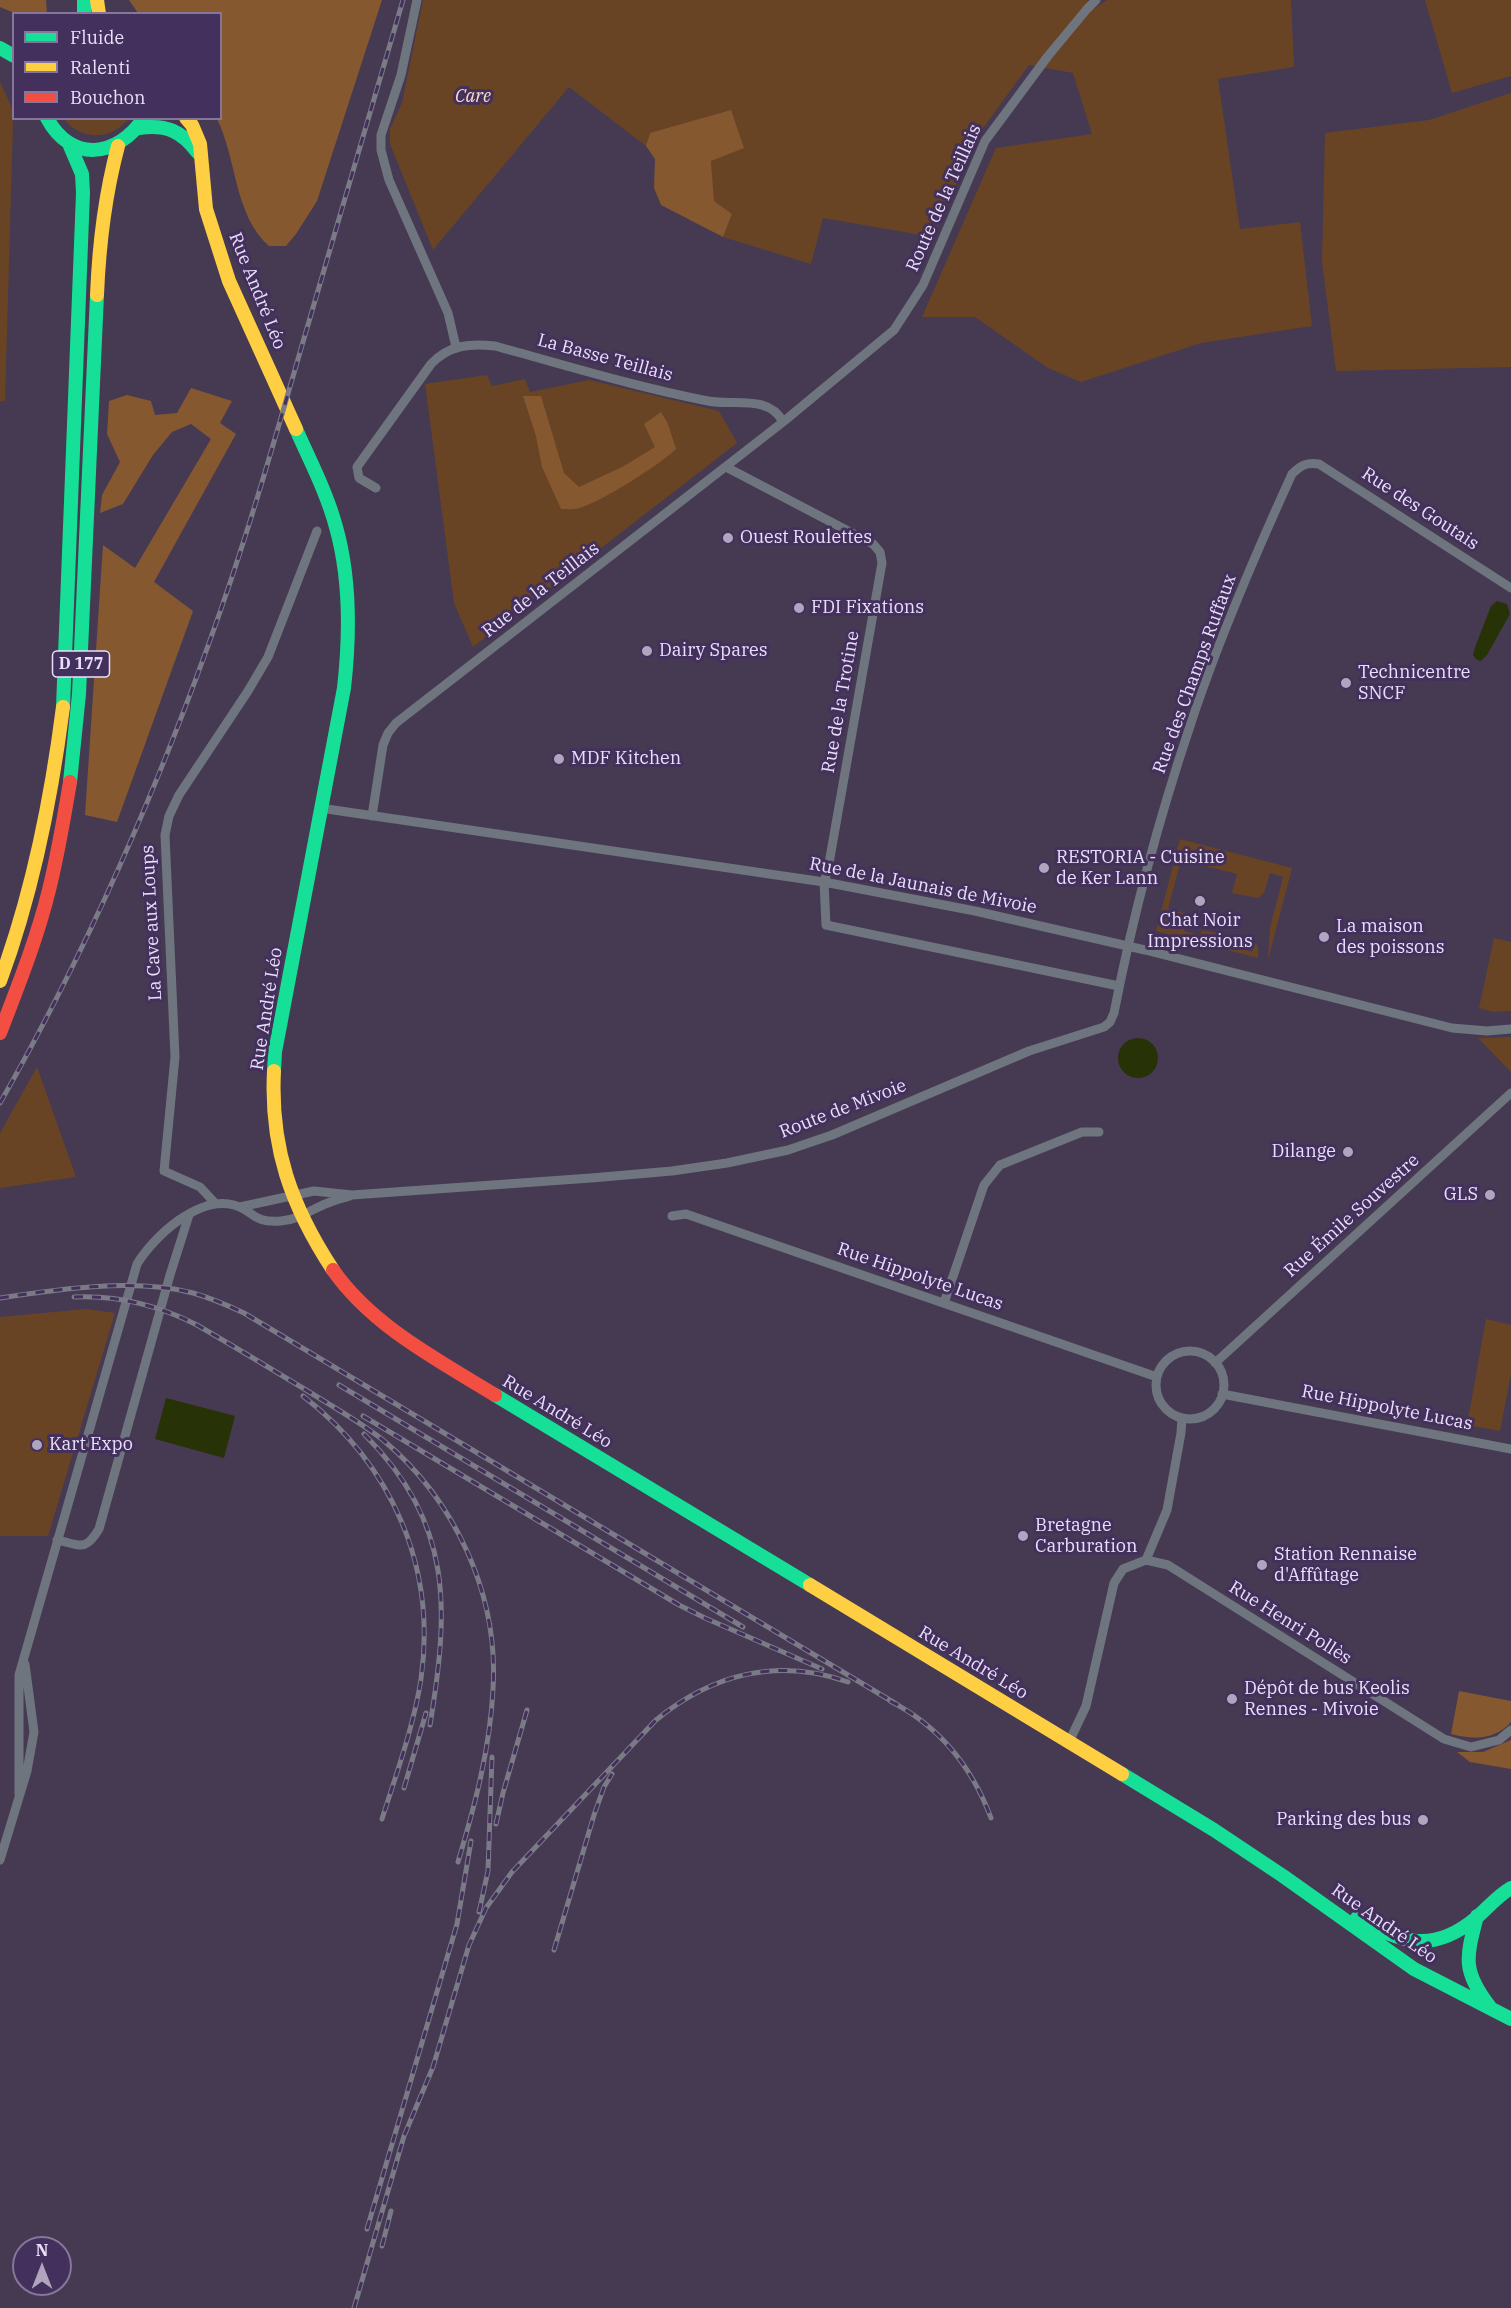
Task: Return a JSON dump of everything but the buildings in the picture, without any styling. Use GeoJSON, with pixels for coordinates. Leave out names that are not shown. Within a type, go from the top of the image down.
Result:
{"type":"FeatureCollection","features":[{"type":"Feature","properties":{"kind":"main road"},"geometry":{"type":"LineString","coordinates":[[48,120],[60,139],[70,146],[93,151],[118,146],[142,123],[161,126],[179,133],[186,137],[200,156]]}},
{"type":"Feature","properties":{"kind":"main road","name":"Rue André Léo"},"geometry":{"type":"LineString","coordinates":[[188,120],[200,144],[206,209],[230,281],[326,498],[336,527],[344,567],[349,643],[344,688],[276,1052],[273,1110],[279,1158],[291,1196],[338,1278],[396,1332],[451,1368],[1214,1830],[1333,1910],[1414,1969],[1511,2019]]}},
{"type":"Feature","properties":{"kind":"main road","name":"D 177"},"geometry":{"type":"LineString","coordinates":[[1,978],[27,900],[44,835],[63,694],[84,193],[82,174],[70,146]]}},
{"type":"Feature","properties":{"kind":"main road","name":"D 177"},"geometry":{"type":"LineString","coordinates":[[0,1033],[31,951],[49,891],[61,838],[71,773],[80,683],[98,268],[109,181],[118,146]]}},
{"type":"Feature","properties":{"kind":"main road"},"geometry":{"type":"LineString","coordinates":[[1333,1910],[1355,1917],[1387,1935],[1414,1943],[1439,1940],[1456,1932],[1477,1916],[1497,1896],[1511,1888]]}},
{"type":"Feature","properties":{"kind":"main road"},"geometry":{"type":"LineString","coordinates":[[1477,1916],[1471,1941],[1470,1962],[1473,1983],[1492,2010]]}},
{"type":"Feature","properties":{"kind":"street"},"geometry":{"type":"LineString","coordinates":[[417,0],[403,69],[381,135],[381,150],[389,180],[448,313],[456,347]]}},
{"type":"Feature","properties":{"kind":"street","name":"Route de la Teillais"},"geometry":{"type":"LineString","coordinates":[[783,422],[894,330],[923,285],[985,141],[1048,56],[1096,0]]}},
{"type":"Feature","properties":{"kind":"street","name":"La Basse Teillais"},"geometry":{"type":"LineString","coordinates":[[376,488],[359,478],[357,467],[430,364],[442,353],[471,344],[495,346],[704,400],[762,404],[775,411],[783,422]]}},
{"type":"Feature","properties":{"kind":"street","name":"Rue de la Teillais"},"geometry":{"type":"LineString","coordinates":[[372,816],[383,745],[388,733],[396,723],[783,422]]}},
{"type":"Feature","properties":{"kind":"street","name":"Rue des Goutais"},"geometry":{"type":"LineString","coordinates":[[1309,462],[1319,464],[1511,588]]}},
{"type":"Feature","properties":{"kind":"street","name":"Rue des Champs Ruffaux"},"geometry":{"type":"LineString","coordinates":[[1128,946],[1155,840],[1204,686],[1257,552],[1292,474],[1309,462]]}},
{"type":"Feature","properties":{"kind":"street","name":"Rue de la Trotine"},"geometry":{"type":"LineString","coordinates":[[726,467],[873,544],[880,552],[882,563],[824,882],[826,925],[1119,986]]}},
{"type":"Feature","properties":{"kind":"street","name":"La Cave aux Loups"},"geometry":{"type":"LineString","coordinates":[[214,1203],[200,1187],[164,1171],[175,1057],[164,855],[166,825],[179,795],[268,657],[317,531]]}},
{"type":"Feature","properties":{"kind":"street","name":"Rue de la Jaunais de Mivoie"},"geometry":{"type":"LineString","coordinates":[[320,808],[824,882],[975,911],[1128,946],[1452,1028],[1487,1031],[1511,1029]]}},
{"type":"Feature","properties":{"kind":"street","name":"Route de Mivoie"},"geometry":{"type":"LineString","coordinates":[[240,1207],[314,1191],[352,1195],[591,1179],[672,1171],[728,1163],[788,1150],[831,1135],[1029,1051],[1104,1027],[1110,1022],[1114,1013],[1128,946]]}},
{"type":"Feature","properties":{"kind":"street","name":"Rue Émile Souvestre"},"geometry":{"type":"LineString","coordinates":[[1215,1363],[1511,1093]]}},
{"type":"Feature","properties":{"kind":"street"},"geometry":{"type":"LineString","coordinates":[[944,1303],[984,1185],[1000,1165],[1082,1132],[1099,1132]]}},
{"type":"Feature","properties":{"kind":"street","name":"Route de Mivoie"},"geometry":{"type":"LineString","coordinates":[[240,1207],[259,1220],[281,1221],[302,1216],[326,1203],[352,1195]]}},
{"type":"Feature","properties":{"kind":"street"},"geometry":{"type":"LineString","coordinates":[[19,1794],[18,1692],[24,1652],[137,1264],[145,1252],[171,1227],[189,1215],[214,1203],[240,1207]]}},
{"type":"Feature","properties":{"kind":"street","name":"Rue Hippolyte Lucas"},"geometry":{"type":"LineString","coordinates":[[672,1216],[686,1214],[1156,1377]]}},
{"type":"Feature","properties":{"kind":"street"},"geometry":{"type":"LineString","coordinates":[[57,1540],[84,1545],[91,1542],[99,1529],[189,1215]]}},
{"type":"Feature","properties":{"kind":"street"},"geometry":{"type":"LineString","coordinates":[[1194,1351],[1206,1355],[1215,1363],[1222,1373],[1222,1394],[1215,1408],[1205,1415],[1182,1418],[1170,1412],[1161,1402],[1156,1390],[1156,1377],[1166,1361],[1182,1352],[1194,1351]]}},
{"type":"Feature","properties":{"kind":"street","name":"Rue Hippolyte Lucas"},"geometry":{"type":"LineString","coordinates":[[1222,1394],[1511,1449]]}},
{"type":"Feature","properties":{"kind":"street"},"geometry":{"type":"LineString","coordinates":[[1069,1742],[1086,1706],[1114,1583],[1123,1569],[1146,1560],[1167,1510],[1182,1418]]}},
{"type":"Feature","properties":{"kind":"street","name":"Rue Henri Pollès"},"geometry":{"type":"LineString","coordinates":[[1146,1560],[1168,1565],[1444,1739],[1471,1747],[1499,1740],[1511,1730]]}},
{"type":"Feature","properties":{"kind":"street"},"geometry":{"type":"LineString","coordinates":[[0,1860],[27,1771],[34,1732],[26,1687],[24,1652]]}},
{"type":"Feature","properties":{"kind":"green space","name":"Care"},"geometry":{"type":"Polygon","coordinates":[[[423,0],[1087,0],[1092,10],[1107,0],[1291,0],[1294,67],[1218,79],[1240,229],[1300,222],[1312,326],[1201,343],[1081,382],[1048,368],[975,317],[922,317],[996,148],[1092,134],[1073,73],[1029,65],[978,135],[933,237],[823,218],[811,264],[723,237],[732,214],[714,201],[711,161],[650,133],[646,146],[569,87],[433,250],[390,144],[390,129],[402,103],[423,0]]]}},
{"type":"Feature","properties":{"kind":"green space"},"geometry":{"type":"Polygon","coordinates":[[[1425,0],[1511,0],[1511,76],[1452,93],[1425,0]]]}},
{"type":"Feature","properties":{"kind":"green space"},"geometry":{"type":"Polygon","coordinates":[[[0,82],[12,108],[13,123],[5,401],[0,401],[0,82]]]}},
{"type":"Feature","properties":{"kind":"green space"},"geometry":{"type":"Polygon","coordinates":[[[1511,93],[1511,367],[1336,371],[1322,262],[1325,133],[1429,120],[1511,93]]]}},
{"type":"Feature","properties":{"kind":"green space"},"geometry":{"type":"Polygon","coordinates":[[[65,120],[127,120],[113,131],[96,135],[78,131],[65,120]]]}},
{"type":"Feature","properties":{"kind":"green space"},"geometry":{"type":"Polygon","coordinates":[[[487,375],[492,386],[525,379],[530,392],[589,380],[719,411],[737,443],[473,647],[454,603],[425,384],[487,375]]]}},
{"type":"Feature","properties":{"kind":"green space"},"geometry":{"type":"Polygon","coordinates":[[[1180,839],[1292,868],[1268,960],[1270,928],[1283,877],[1270,873],[1264,893],[1258,898],[1232,893],[1237,874],[1181,860],[1168,909],[1188,914],[1184,931],[1200,935],[1202,930],[1217,933],[1215,942],[1252,952],[1255,943],[1258,946],[1258,958],[1156,931],[1180,839]]]}},
{"type":"Feature","properties":{"kind":"green space"},"geometry":{"type":"Polygon","coordinates":[[[1494,938],[1511,942],[1511,1011],[1493,1012],[1479,1008],[1494,938]]]}},
{"type":"Feature","properties":{"kind":"green space"},"geometry":{"type":"Polygon","coordinates":[[[1511,1037],[1511,1072],[1478,1038],[1511,1037]]]}},
{"type":"Feature","properties":{"kind":"green space"},"geometry":{"type":"Polygon","coordinates":[[[37,1067],[76,1177],[0,1188],[0,1133],[37,1067]]]}},
{"type":"Feature","properties":{"kind":"green space","name":"Kart Expo"},"geometry":{"type":"Polygon","coordinates":[[[86,1309],[115,1313],[48,1536],[0,1536],[0,1317],[86,1309]]]}},
{"type":"Feature","properties":{"kind":"green space"},"geometry":{"type":"Polygon","coordinates":[[[1486,1319],[1511,1325],[1511,1374],[1500,1431],[1467,1425],[1486,1319]]]}},
{"type":"Feature","properties":{"kind":"shaded area"},"geometry":{"type":"Polygon","coordinates":[[[0,0],[46,0],[47,12],[12,12],[0,7],[0,0]]]}},
{"type":"Feature","properties":{"kind":"shaded area"},"geometry":{"type":"Polygon","coordinates":[[[129,0],[382,0],[317,201],[286,246],[269,246],[249,219],[242,203],[224,135],[217,120],[222,120],[222,12],[137,12],[129,0]]]}},
{"type":"Feature","properties":{"kind":"shaded area"},"geometry":{"type":"Polygon","coordinates":[[[731,110],[744,148],[711,161],[714,201],[732,214],[723,237],[661,205],[654,188],[655,159],[646,146],[650,133],[731,110]]]}},
{"type":"Feature","properties":{"kind":"shaded area"},"geometry":{"type":"Polygon","coordinates":[[[191,388],[232,401],[220,423],[236,434],[154,582],[193,611],[117,822],[85,815],[103,545],[135,568],[211,439],[191,424],[172,432],[153,455],[123,504],[100,513],[102,495],[120,462],[107,434],[109,401],[127,395],[151,401],[155,415],[177,413],[191,388]]]}},
{"type":"Feature","properties":{"kind":"shaded area"},"geometry":{"type":"Polygon","coordinates":[[[523,396],[541,396],[564,473],[579,487],[624,466],[655,447],[644,424],[661,412],[668,424],[676,449],[642,474],[597,501],[575,509],[561,509],[542,467],[536,436],[523,396]]]}},
{"type":"Feature","properties":{"kind":"shaded area"},"geometry":{"type":"Polygon","coordinates":[[[1497,601],[1507,604],[1510,614],[1487,655],[1481,661],[1477,660],[1473,655],[1474,650],[1491,606],[1497,601]]]}},
{"type":"Feature","properties":{"kind":"shaded area"},"geometry":{"type":"Polygon","coordinates":[[[1138,1038],[1152,1044],[1158,1058],[1152,1072],[1138,1078],[1124,1072],[1118,1058],[1124,1044],[1138,1038]]]}},
{"type":"Feature","properties":{"kind":"shaded area"},"geometry":{"type":"Polygon","coordinates":[[[166,1398],[235,1416],[224,1458],[155,1439],[166,1398]]]}},
{"type":"Feature","properties":{"kind":"shaded area"},"geometry":{"type":"Polygon","coordinates":[[[1459,1691],[1511,1701],[1511,1722],[1498,1732],[1483,1737],[1451,1734],[1459,1691]]]}},
{"type":"Feature","properties":{"kind":"shaded area"},"geometry":{"type":"Polygon","coordinates":[[[1511,1740],[1511,1769],[1470,1762],[1457,1752],[1483,1752],[1511,1740]]]}},
{"type":"Feature","properties":{"kind":"railway"},"geometry":{"type":"LineString","coordinates":[[0,1103],[33,1044],[93,924],[148,800],[197,675],[254,509],[403,0]]}},
{"type":"Feature","properties":{"kind":"railway"},"geometry":{"type":"LineString","coordinates":[[0,1298],[96,1286],[146,1286],[193,1293],[231,1307],[898,1705]]}},
{"type":"Feature","properties":{"kind":"railway"},"geometry":{"type":"LineString","coordinates":[[74,1297],[106,1298],[138,1303],[168,1312],[197,1325],[374,1433],[409,1464],[451,1520],[480,1585],[493,1654],[489,1733],[476,1798],[458,1862]]}},
{"type":"Feature","properties":{"kind":"railway"},"geometry":{"type":"LineString","coordinates":[[339,1385],[743,1627]]}},
{"type":"Feature","properties":{"kind":"railway"},"geometry":{"type":"LineString","coordinates":[[303,1396],[334,1423],[361,1454],[384,1486],[401,1521],[414,1558],[422,1597],[424,1638],[418,1696],[382,1819]]}},
{"type":"Feature","properties":{"kind":"railway"},"geometry":{"type":"LineString","coordinates":[[363,1416],[679,1605],[822,1669]]}},
{"type":"Feature","properties":{"kind":"railway"},"geometry":{"type":"LineString","coordinates":[[364,1434],[393,1468],[415,1501],[429,1535],[438,1570],[441,1606],[440,1643],[430,1725]]}},
{"type":"Feature","properties":{"kind":"railway"},"geometry":{"type":"LineString","coordinates":[[354,2308],[404,2136],[433,2067],[469,1945],[486,1908],[512,1872],[656,1720],[677,1704],[723,1681],[747,1674],[796,1671],[848,1682]]}},
{"type":"Feature","properties":{"kind":"railway"},"geometry":{"type":"LineString","coordinates":[[890,1701],[924,1723],[952,1750],[974,1782],[991,1818]]}},
{"type":"Feature","properties":{"kind":"railway"},"geometry":{"type":"LineString","coordinates":[[496,1824],[527,1710]]}},
{"type":"Feature","properties":{"kind":"railway"},"geometry":{"type":"LineString","coordinates":[[404,1788],[426,1713]]}},
{"type":"Feature","properties":{"kind":"railway"},"geometry":{"type":"LineString","coordinates":[[479,1912],[488,1871],[492,1757]]}},
{"type":"Feature","properties":{"kind":"railway"},"geometry":{"type":"LineString","coordinates":[[554,1950],[594,1815],[604,1787],[612,1774]]}},
{"type":"Feature","properties":{"kind":"railway"},"geometry":{"type":"LineString","coordinates":[[367,2229],[457,1924],[471,1841]]}},
{"type":"Feature","properties":{"kind":"railway"},"geometry":{"type":"LineString","coordinates":[[382,2246],[391,2211]]}},
{"type":"Feature","properties":{"kind":"traffic: fast"},"geometry":{"type":"LineString","coordinates":[[84,0],[84,12]]}},
{"type":"Feature","properties":{"kind":"traffic: fast"},"geometry":{"type":"LineString","coordinates":[[0,48],[12,55]]}},
{"type":"Feature","properties":{"kind":"traffic: fast"},"geometry":{"type":"LineString","coordinates":[[48,120],[57,133],[68,143],[94,150],[121,141],[142,120]]}},
{"type":"Feature","properties":{"kind":"traffic: fast"},"geometry":{"type":"LineString","coordinates":[[139,128],[157,127],[173,131],[186,139],[198,153]]}},
{"type":"Feature","properties":{"kind":"traffic: fast"},"geometry":{"type":"LineString","coordinates":[[63,707],[83,193],[82,174],[70,146]]}},
{"type":"Feature","properties":{"kind":"traffic: fast"},"geometry":{"type":"LineString","coordinates":[[70,782],[79,694],[97,295]]}},
{"type":"Feature","properties":{"kind":"traffic: fast"},"geometry":{"type":"LineString","coordinates":[[274,1071],[275,1052],[344,688],[347,648],[347,587],[341,547],[328,502],[296,429]]}},
{"type":"Feature","properties":{"kind":"traffic: fast"},"geometry":{"type":"LineString","coordinates":[[495,1395],[810,1585]]}},
{"type":"Feature","properties":{"kind":"traffic: fast"},"geometry":{"type":"LineString","coordinates":[[1122,1774],[1214,1830],[1283,1876],[1414,1969],[1511,2019]]}},
{"type":"Feature","properties":{"kind":"traffic: fast"},"geometry":{"type":"LineString","coordinates":[[1357,1918],[1388,1934],[1417,1941],[1431,1940],[1445,1937],[1460,1929],[1511,1888]]}},
{"type":"Feature","properties":{"kind":"traffic: fast"},"geometry":{"type":"LineString","coordinates":[[1477,1916],[1470,1943],[1469,1964],[1475,1984],[1490,2007]]}},
{"type":"Feature","properties":{"kind":"traffic: slow"},"geometry":{"type":"LineString","coordinates":[[97,0],[99,12]]}},
{"type":"Feature","properties":{"kind":"traffic: slow"},"geometry":{"type":"LineString","coordinates":[[188,120],[200,144],[206,209],[229,281],[296,429]]}},
{"type":"Feature","properties":{"kind":"traffic: slow"},"geometry":{"type":"LineString","coordinates":[[97,295],[103,220],[118,146]]}},
{"type":"Feature","properties":{"kind":"traffic: slow"},"geometry":{"type":"LineString","coordinates":[[0,981],[22,914],[39,846],[53,777],[63,707]]}},
{"type":"Feature","properties":{"kind":"traffic: slow"},"geometry":{"type":"LineString","coordinates":[[274,1071],[276,1125],[286,1175],[306,1223],[333,1270]]}},
{"type":"Feature","properties":{"kind":"traffic: slow"},"geometry":{"type":"LineString","coordinates":[[810,1585],[1122,1774]]}},
{"type":"Feature","properties":{"kind":"traffic: jam"},"geometry":{"type":"LineString","coordinates":[[0,1033],[39,926],[58,850],[70,782]]}},
{"type":"Feature","properties":{"kind":"traffic: jam"},"geometry":{"type":"LineString","coordinates":[[333,1270],[349,1290],[386,1325],[429,1355],[495,1395]]}},
{"type":"Feature","properties":{"kind":"place","name":"Ouest Roulettes"},"geometry":{"type":"Point","coordinates":[728,538]}},
{"type":"Feature","properties":{"kind":"place","name":"FDI Fixations"},"geometry":{"type":"Point","coordinates":[799,608]}},
{"type":"Feature","properties":{"kind":"place","name":"Dairy Spares"},"geometry":{"type":"Point","coordinates":[647,651]}},
{"type":"Feature","properties":{"kind":"place","name":"Technicentre SNCF"},"geometry":{"type":"Point","coordinates":[1346,683]}},
{"type":"Feature","properties":{"kind":"place","name":"MDF Kitchen"},"geometry":{"type":"Point","coordinates":[559,759]}},
{"type":"Feature","properties":{"kind":"place","name":"RESTORIA - Cuisine de Ker Lann"},"geometry":{"type":"Point","coordinates":[1044,868]}},
{"type":"Feature","properties":{"kind":"place","name":"Chat Noir Impressions"},"geometry":{"type":"Point","coordinates":[1200,901]}},
{"type":"Feature","properties":{"kind":"place","name":"La maison des poissons"},"geometry":{"type":"Point","coordinates":[1324,937]}},
{"type":"Feature","properties":{"kind":"place","name":"Dilange"},"geometry":{"type":"Point","coordinates":[1348,1152]}},
{"type":"Feature","properties":{"kind":"place","name":"GLS"},"geometry":{"type":"Point","coordinates":[1490,1195]}},
{"type":"Feature","properties":{"kind":"place","name":"Kart Expo"},"geometry":{"type":"Point","coordinates":[37,1445]}},
{"type":"Feature","properties":{"kind":"place","name":"Bretagne Carburation"},"geometry":{"type":"Point","coordinates":[1023,1536]}},
{"type":"Feature","properties":{"kind":"place","name":"Station Rennaise d'Affûtage"},"geometry":{"type":"Point","coordinates":[1262,1565]}},
{"type":"Feature","properties":{"kind":"place","name":"Dépôt de bus Keolis Rennes - Mivoie"},"geometry":{"type":"Point","coordinates":[1232,1699]}},
{"type":"Feature","properties":{"kind":"place","name":"Parking des bus"},"geometry":{"type":"Point","coordinates":[1423,1820]}}]}
